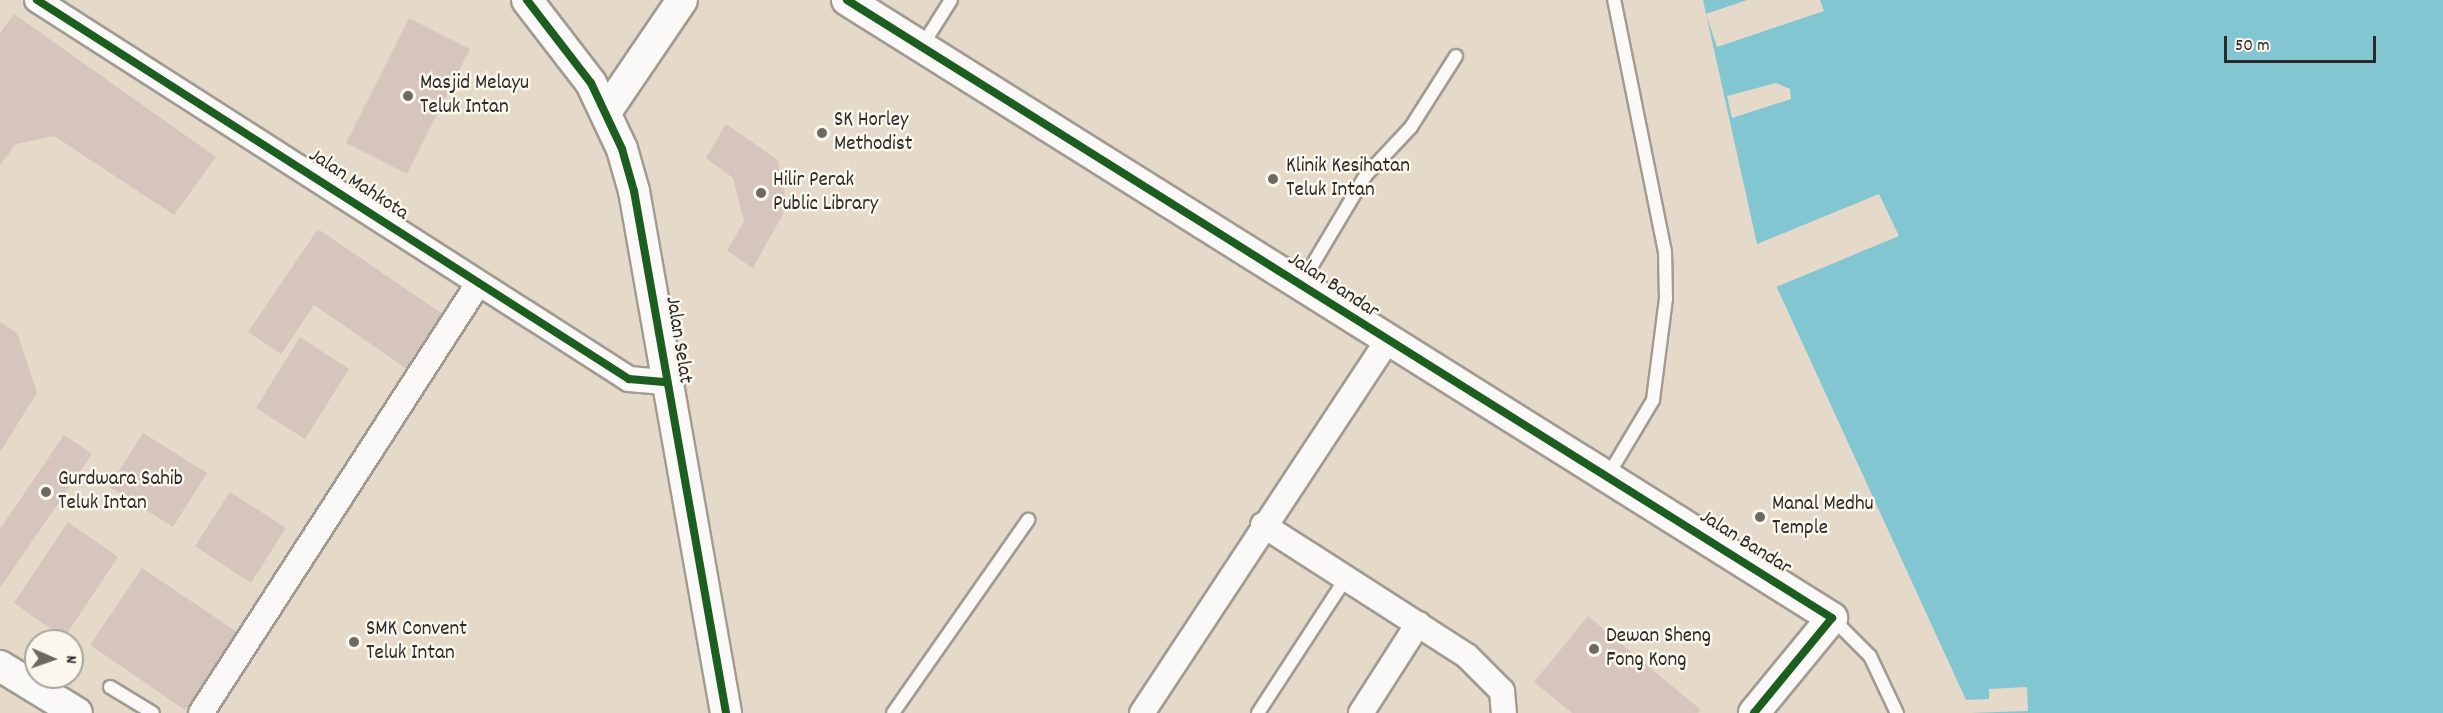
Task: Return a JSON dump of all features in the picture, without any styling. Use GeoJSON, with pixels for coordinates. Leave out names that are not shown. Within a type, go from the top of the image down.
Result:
{"type":"FeatureCollection","features":[{"type":"Feature","properties":{"kind":"street","name":"Jalan Mahkota"},"geometry":{"type":"LineString","coordinates":[[37,0],[629,379],[666,382]]}},
{"type":"Feature","properties":{"kind":"street","name":"Jalan Selat"},"geometry":{"type":"LineString","coordinates":[[527,0],[568,49],[606,112],[634,191],[726,713]]}},
{"type":"Feature","properties":{"kind":"street"},"geometry":{"type":"LineString","coordinates":[[606,112],[682,0]]}},
{"type":"Feature","properties":{"kind":"street","name":"Jalan Bandar"},"geometry":{"type":"LineString","coordinates":[[847,0],[1300,285],[1386,343],[1832,618]]}},
{"type":"Feature","properties":{"kind":"street"},"geometry":{"type":"LineString","coordinates":[[201,713],[478,284]]}},
{"type":"Feature","properties":{"kind":"street"},"geometry":{"type":"LineString","coordinates":[[1142,713],[1263,525],[1386,343]]}},
{"type":"Feature","properties":{"kind":"street"},"geometry":{"type":"LineString","coordinates":[[1263,525],[1418,624],[1488,675],[1502,692],[1504,713]]}},
{"type":"Feature","properties":{"kind":"street"},"geometry":{"type":"LineString","coordinates":[[1754,713],[1832,618]]}},
{"type":"Feature","properties":{"kind":"street"},"geometry":{"type":"LineString","coordinates":[[1361,713],[1418,624]]}},
{"type":"Feature","properties":{"kind":"street"},"geometry":{"type":"LineString","coordinates":[[0,666],[77,713]]}},
{"type":"Feature","properties":{"kind":"lane"},"geometry":{"type":"LineString","coordinates":[[922,46],[951,0]]}},
{"type":"Feature","properties":{"kind":"lane"},"geometry":{"type":"LineString","coordinates":[[1607,478],[1653,400],[1666,299],[1665,252],[1614,0]]}},
{"type":"Feature","properties":{"kind":"lane"},"geometry":{"type":"LineString","coordinates":[[1300,285],[1366,175],[1411,127],[1456,56]]}},
{"type":"Feature","properties":{"kind":"lane"},"geometry":{"type":"LineString","coordinates":[[892,713],[1028,520]]}},
{"type":"Feature","properties":{"kind":"lane"},"geometry":{"type":"LineString","coordinates":[[1258,713],[1346,579]]}},
{"type":"Feature","properties":{"kind":"lane"},"geometry":{"type":"LineString","coordinates":[[1832,618],[1870,656],[1897,713]]}},
{"type":"Feature","properties":{"kind":"lane"},"geometry":{"type":"LineString","coordinates":[[110,687],[153,713]]}},
{"type":"Feature","properties":{"kind":"water"},"geometry":{"type":"Polygon","coordinates":[[[1703,0],[2443,0],[2443,713],[1972,713],[1757,244],[1703,0]]]}},
{"type":"Feature","properties":{"kind":"pier"},"geometry":{"type":"Polygon","coordinates":[[[1747,0],[1820,0],[1824,11],[1717,47],[1706,14],[1747,0]]]}},
{"type":"Feature","properties":{"kind":"pier"},"geometry":{"type":"Polygon","coordinates":[[[1776,83],[1790,89],[1791,99],[1732,118],[1727,96],[1776,83]]]}},
{"type":"Feature","properties":{"kind":"pier"},"geometry":{"type":"Polygon","coordinates":[[[1879,194],[1899,236],[1776,287],[1757,244],[1879,194]]]}},
{"type":"Feature","properties":{"kind":"pier"},"geometry":{"type":"Polygon","coordinates":[[[2027,687],[2028,711],[1969,713],[1963,700],[1989,699],[1989,689],[2027,687]]]}},
{"type":"Feature","properties":{"kind":"building"},"geometry":{"type":"Polygon","coordinates":[[[14,14],[216,157],[174,215],[54,136],[16,144],[0,165],[0,33],[14,14]]]}},
{"type":"Feature","properties":{"kind":"building","name":"Masjid Melayu Teluk Intan"},"geometry":{"type":"Polygon","coordinates":[[[409,18],[470,49],[407,174],[346,143],[409,18]]]}},
{"type":"Feature","properties":{"kind":"building","name":"Hilir Perak Public Library"},"geometry":{"type":"Polygon","coordinates":[[[726,124],[778,160],[787,207],[753,268],[727,251],[744,221],[733,178],[706,158],[726,124]]]}},
{"type":"Feature","properties":{"kind":"building"},"geometry":{"type":"Polygon","coordinates":[[[318,229],[444,315],[407,369],[314,305],[281,354],[248,332],[318,229]]]}},
{"type":"Feature","properties":{"kind":"building"},"geometry":{"type":"Polygon","coordinates":[[[0,322],[17,333],[37,393],[0,452],[0,322]]]}},
{"type":"Feature","properties":{"kind":"building"},"geometry":{"type":"Polygon","coordinates":[[[300,337],[349,369],[305,439],[256,408],[300,337]]]}},
{"type":"Feature","properties":{"kind":"building"},"geometry":{"type":"Polygon","coordinates":[[[143,433],[207,473],[173,527],[109,487],[143,433]]]}},
{"type":"Feature","properties":{"kind":"building","name":"Gurdwara Sahib Teluk Intan"},"geometry":{"type":"Polygon","coordinates":[[[64,435],[92,454],[0,588],[0,529],[64,435]]]}},
{"type":"Feature","properties":{"kind":"building"},"geometry":{"type":"Polygon","coordinates":[[[230,492],[286,528],[251,583],[195,546],[230,492]]]}},
{"type":"Feature","properties":{"kind":"building"},"geometry":{"type":"Polygon","coordinates":[[[68,522],[118,557],[70,629],[51,629],[14,603],[68,522]]]}},
{"type":"Feature","properties":{"kind":"building"},"geometry":{"type":"Polygon","coordinates":[[[142,568],[237,632],[185,710],[90,645],[142,568]]]}},
{"type":"Feature","properties":{"kind":"building","name":"Dewan Sheng Fong Kong"},"geometry":{"type":"Polygon","coordinates":[[[1588,616],[1701,710],[1698,713],[1572,713],[1534,682],[1588,616]]]}},
{"type":"Feature","properties":{"kind":"cycle path"},"geometry":{"type":"LineString","coordinates":[[37,0],[629,379],[667,382]]}},
{"type":"Feature","properties":{"kind":"cycle path"},"geometry":{"type":"LineString","coordinates":[[527,0],[591,83],[622,149],[634,191],[726,713]]}},
{"type":"Feature","properties":{"kind":"cycle path"},"geometry":{"type":"LineString","coordinates":[[847,0],[1832,618],[1754,713]]}},
{"type":"Feature","properties":{"kind":"place","name":"Masjid Melayu Teluk Intan"},"geometry":{"type":"Point","coordinates":[408,96]}},
{"type":"Feature","properties":{"kind":"place","name":"SK Horley Methodist"},"geometry":{"type":"Point","coordinates":[822,133]}},
{"type":"Feature","properties":{"kind":"place","name":"Klinik Kesihatan Teluk Intan"},"geometry":{"type":"Point","coordinates":[1273,179]}},
{"type":"Feature","properties":{"kind":"place","name":"Hilir Perak Public Library"},"geometry":{"type":"Point","coordinates":[761,193]}},
{"type":"Feature","properties":{"kind":"place","name":"Gurdwara Sahib Teluk Intan"},"geometry":{"type":"Point","coordinates":[46,492]}},
{"type":"Feature","properties":{"kind":"place","name":"Manal Medhu Temple"},"geometry":{"type":"Point","coordinates":[1760,517]}},
{"type":"Feature","properties":{"kind":"place","name":"SMK Convent Teluk Intan"},"geometry":{"type":"Point","coordinates":[354,642]}},
{"type":"Feature","properties":{"kind":"place","name":"Dewan Sheng Fong Kong"},"geometry":{"type":"Point","coordinates":[1594,649]}}]}
